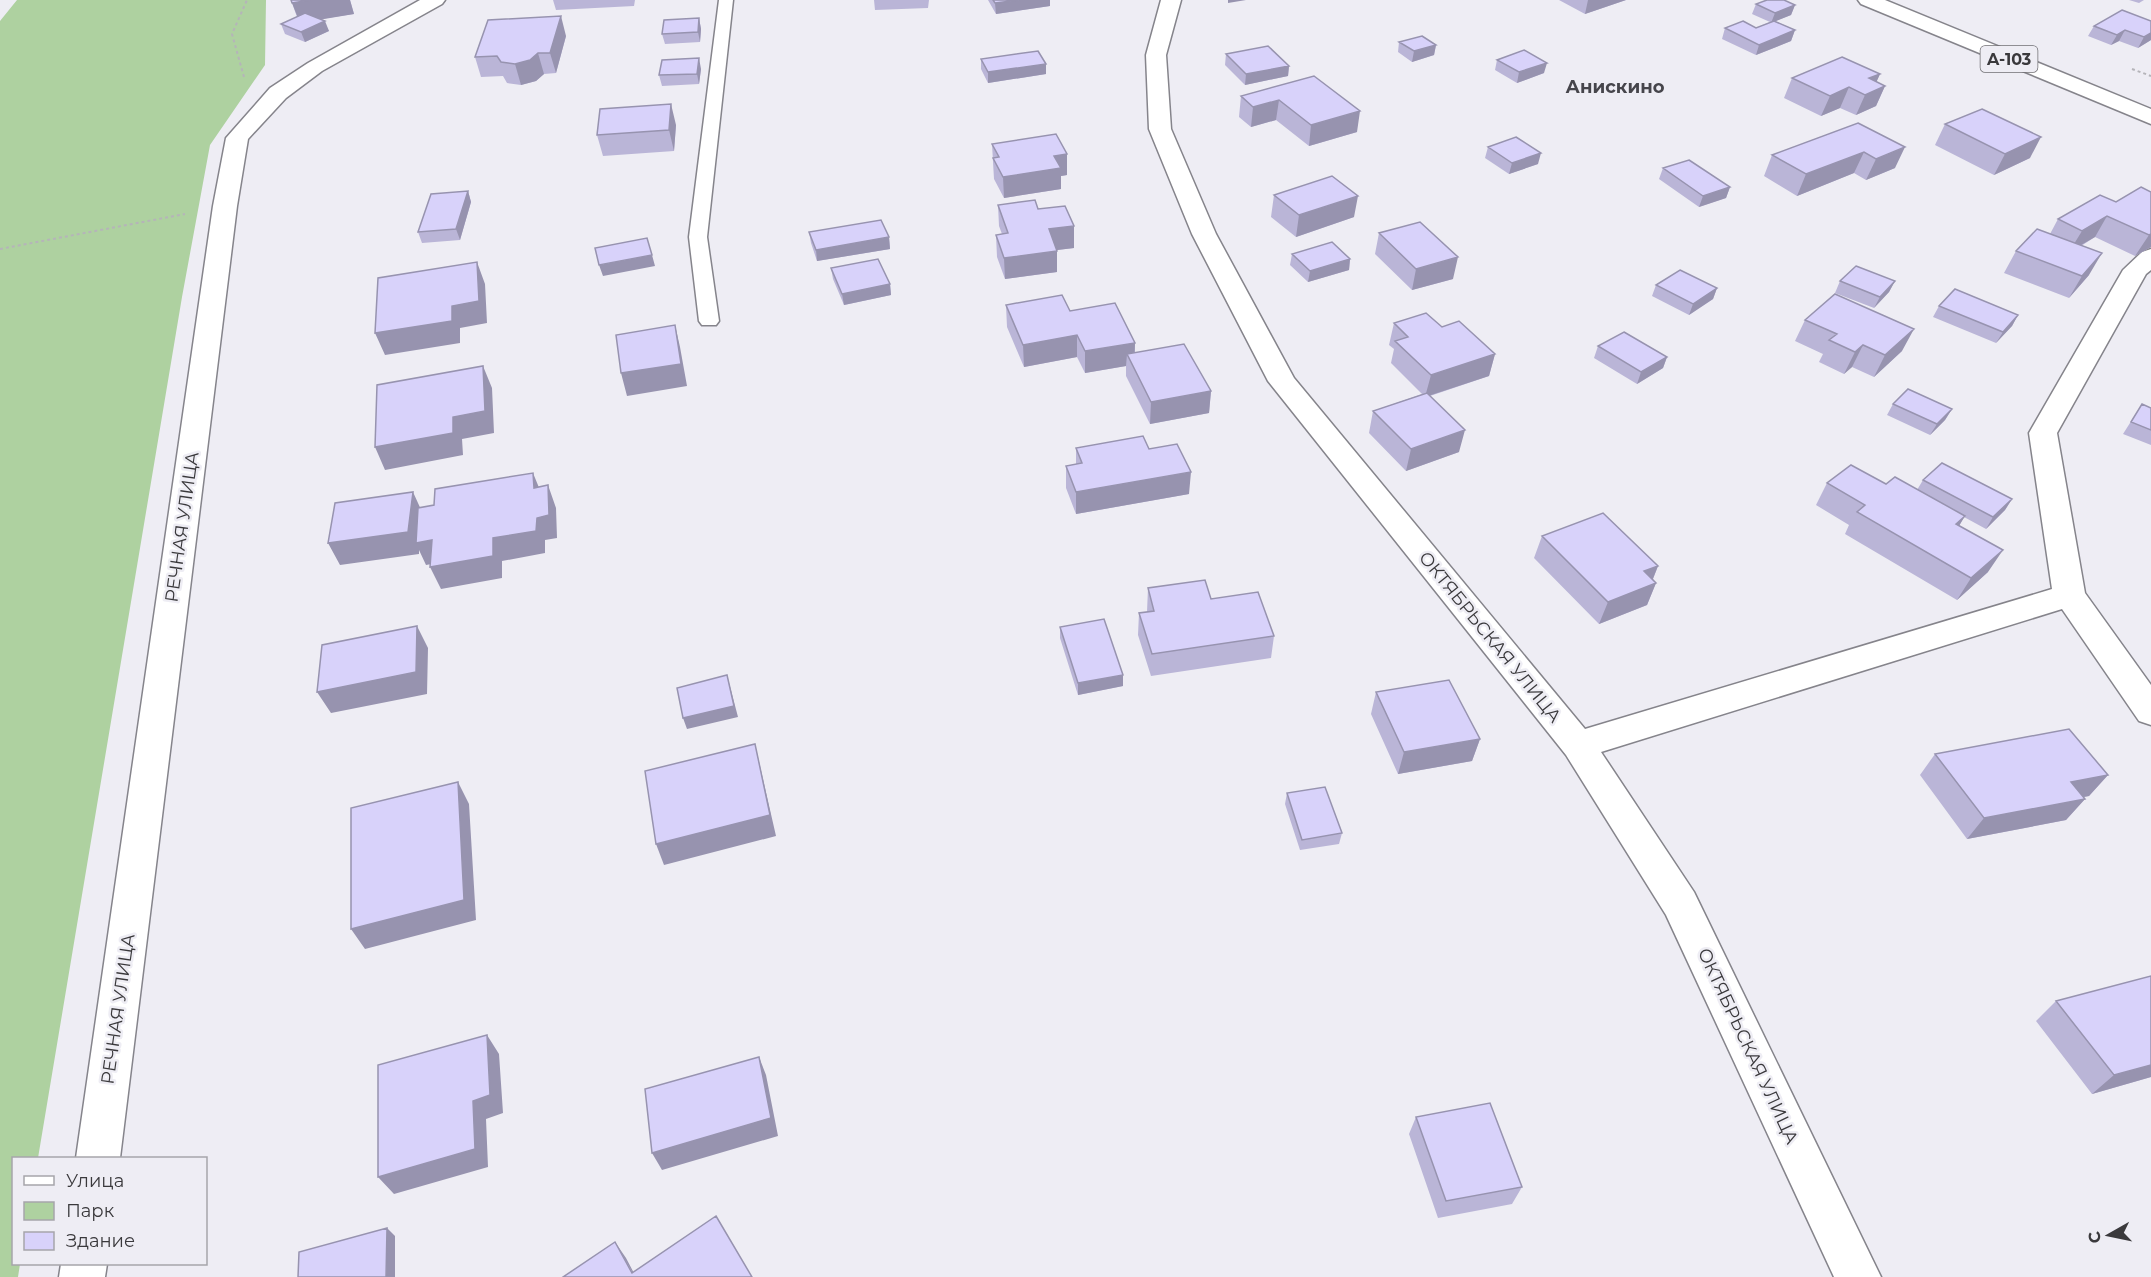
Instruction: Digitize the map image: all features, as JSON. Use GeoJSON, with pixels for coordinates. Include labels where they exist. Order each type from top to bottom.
{"type":"FeatureCollection","features":[{"type":"Feature","properties":{"kind":"street","name":"РЕЧНАЯ УЛИЦА"},"geometry":{"type":"LineString","coordinates":[[98,1157],[225,206],[237,138],[278,93],[315,67],[435,0]]}},
{"type":"Feature","properties":{"kind":"street","name":"ОКТЯБРЬСКАЯ УЛИЦА"},"geometry":{"type":"LineString","coordinates":[[1171,0],[1156,55],[1160,129],[1204,234],[1282,381],[1578,745],[1680,904],[1858,1277]]}},
{"type":"Feature","properties":{"kind":"street","name":"А-103"},"geometry":{"type":"LineString","coordinates":[[1868,0],[2151,117]]}},
{"type":"Feature","properties":{"kind":"street"},"geometry":{"type":"LineString","coordinates":[[2151,257],[2136,270],[2043,433],[2069,595],[2151,712]]}},
{"type":"Feature","properties":{"kind":"street"},"geometry":{"type":"LineString","coordinates":[[1578,745],[2069,595]]}},
{"type":"Feature","properties":{"kind":"lane"},"geometry":{"type":"LineString","coordinates":[[709,321],[698,237],[726,0]]}},
{"type":"Feature","properties":{"kind":"path"},"geometry":{"type":"LineString","coordinates":[[247,0],[232,34],[246,83],[278,93]]}},
{"type":"Feature","properties":{"kind":"path"},"geometry":{"type":"LineString","coordinates":[[0,249],[225,206]]}},
{"type":"Feature","properties":{"kind":"green space"},"geometry":{"type":"Polygon","coordinates":[[[17,0],[266,0],[265,65],[210,145],[182,297],[38,1157],[12,1157],[12,1265],[20,1265],[18,1277],[0,1277],[0,21],[17,0]]]}},
{"type":"Feature","properties":{"kind":"building"},"geometry":{"type":"Polygon","coordinates":[[[291,0],[310,0],[292,3],[291,0]]]}},
{"type":"Feature","properties":{"kind":"building"},"geometry":{"type":"Polygon","coordinates":[[[993,0],[1019,0],[995,3],[993,0]]]}},
{"type":"Feature","properties":{"kind":"building"},"geometry":{"type":"Polygon","coordinates":[[[1767,0],[1784,0],[1795,5],[1775,13],[1756,4],[1767,0]]]}},
{"type":"Feature","properties":{"kind":"building"},"geometry":{"type":"Polygon","coordinates":[[[2122,10],[2151,21],[2151,33],[2144,37],[2125,30],[2117,35],[2094,26],[2122,10]]]}},
{"type":"Feature","properties":{"kind":"building"},"geometry":{"type":"Polygon","coordinates":[[[305,13],[325,21],[301,32],[281,24],[305,13]]]}},
{"type":"Feature","properties":{"kind":"building"},"geometry":{"type":"Polygon","coordinates":[[[561,16],[550,53],[538,53],[530,60],[515,64],[501,62],[497,56],[475,57],[488,20],[561,16]]]}},
{"type":"Feature","properties":{"kind":"building"},"geometry":{"type":"Polygon","coordinates":[[[699,18],[698,32],[662,34],[664,20],[699,18]]]}},
{"type":"Feature","properties":{"kind":"building"},"geometry":{"type":"Polygon","coordinates":[[[1743,21],[1756,28],[1774,21],[1795,30],[1759,45],[1725,28],[1743,21]]]}},
{"type":"Feature","properties":{"kind":"building"},"geometry":{"type":"Polygon","coordinates":[[[1422,36],[1436,45],[1414,51],[1399,42],[1422,36]]]}},
{"type":"Feature","properties":{"kind":"building"},"geometry":{"type":"Polygon","coordinates":[[[1268,46],[1289,66],[1246,74],[1226,54],[1268,46]]]}},
{"type":"Feature","properties":{"kind":"building"},"geometry":{"type":"Polygon","coordinates":[[[1524,50],[1547,63],[1519,72],[1497,60],[1524,50]]]}},
{"type":"Feature","properties":{"kind":"building"},"geometry":{"type":"Polygon","coordinates":[[[1038,51],[1046,64],[988,72],[981,59],[1038,51]]]}},
{"type":"Feature","properties":{"kind":"building"},"geometry":{"type":"Polygon","coordinates":[[[1842,57],[1880,74],[1869,78],[1885,86],[1865,95],[1849,87],[1830,96],[1792,78],[1842,57]]]}},
{"type":"Feature","properties":{"kind":"building"},"geometry":{"type":"Polygon","coordinates":[[[699,58],[697,74],[659,75],[662,60],[699,58]]]}},
{"type":"Feature","properties":{"kind":"building"},"geometry":{"type":"Polygon","coordinates":[[[1314,76],[1360,111],[1311,125],[1279,100],[1253,107],[1241,96],[1314,76]]]}},
{"type":"Feature","properties":{"kind":"building"},"geometry":{"type":"Polygon","coordinates":[[[671,104],[669,130],[597,135],[600,109],[671,104]]]}},
{"type":"Feature","properties":{"kind":"building"},"geometry":{"type":"Polygon","coordinates":[[[1982,109],[2041,137],[2005,154],[1945,124],[1982,109]]]}},
{"type":"Feature","properties":{"kind":"building"},"geometry":{"type":"Polygon","coordinates":[[[1858,123],[1905,147],[1876,159],[1864,152],[1806,174],[1772,155],[1858,123]]]}},
{"type":"Feature","properties":{"kind":"building"},"geometry":{"type":"Polygon","coordinates":[[[1056,134],[1067,154],[1054,156],[1061,168],[1003,177],[993,158],[999,157],[992,144],[1056,134]]]}},
{"type":"Feature","properties":{"kind":"building"},"geometry":{"type":"Polygon","coordinates":[[[1516,137],[1541,153],[1512,163],[1488,147],[1516,137]]]}},
{"type":"Feature","properties":{"kind":"building"},"geometry":{"type":"Polygon","coordinates":[[[1689,160],[1730,187],[1703,196],[1663,168],[1689,160]]]}},
{"type":"Feature","properties":{"kind":"building"},"geometry":{"type":"Polygon","coordinates":[[[1332,176],[1358,196],[1299,215],[1274,195],[1332,176]]]}},
{"type":"Feature","properties":{"kind":"building"},"geometry":{"type":"Polygon","coordinates":[[[2141,187],[2151,192],[2151,234],[2149,235],[2107,216],[2082,231],[2058,219],[2100,195],[2116,202],[2141,187]]]}},
{"type":"Feature","properties":{"kind":"building"},"geometry":{"type":"Polygon","coordinates":[[[468,191],[456,229],[418,232],[431,194],[468,191]]]}},
{"type":"Feature","properties":{"kind":"building"},"geometry":{"type":"Polygon","coordinates":[[[1035,200],[1038,209],[1065,206],[1074,226],[1049,229],[1057,251],[1004,258],[996,235],[1008,233],[998,205],[1035,200]]]}},
{"type":"Feature","properties":{"kind":"building"},"geometry":{"type":"Polygon","coordinates":[[[881,220],[889,237],[816,250],[809,232],[881,220]]]}},
{"type":"Feature","properties":{"kind":"building"},"geometry":{"type":"Polygon","coordinates":[[[1420,222],[1458,257],[1416,269],[1379,233],[1420,222]]]}},
{"type":"Feature","properties":{"kind":"building"},"geometry":{"type":"Polygon","coordinates":[[[2037,229],[2102,253],[2082,276],[2016,251],[2037,229]]]}},
{"type":"Feature","properties":{"kind":"building"},"geometry":{"type":"Polygon","coordinates":[[[647,238],[652,255],[599,265],[595,248],[647,238]]]}},
{"type":"Feature","properties":{"kind":"building"},"geometry":{"type":"Polygon","coordinates":[[[1332,242],[1350,259],[1310,271],[1292,254],[1332,242]]]}},
{"type":"Feature","properties":{"kind":"building"},"geometry":{"type":"Polygon","coordinates":[[[878,259],[890,284],[842,294],[831,268],[878,259]]]}},
{"type":"Feature","properties":{"kind":"building"},"geometry":{"type":"Polygon","coordinates":[[[477,262],[479,301],[452,306],[452,321],[375,333],[378,278],[477,262]]]}},
{"type":"Feature","properties":{"kind":"building"},"geometry":{"type":"Polygon","coordinates":[[[1856,266],[1895,281],[1880,297],[1840,281],[1856,266]]]}},
{"type":"Feature","properties":{"kind":"building"},"geometry":{"type":"Polygon","coordinates":[[[1680,270],[1717,288],[1693,304],[1656,285],[1680,270]]]}},
{"type":"Feature","properties":{"kind":"building"},"geometry":{"type":"Polygon","coordinates":[[[1955,289],[2018,315],[2003,332],[1939,306],[1955,289]]]}},
{"type":"Feature","properties":{"kind":"building"},"geometry":{"type":"Polygon","coordinates":[[[1835,294],[1914,329],[1885,355],[1863,345],[1855,352],[1829,340],[1837,334],[1805,320],[1835,294]]]}},
{"type":"Feature","properties":{"kind":"building"},"geometry":{"type":"Polygon","coordinates":[[[1062,295],[1070,311],[1115,303],[1135,343],[1085,351],[1077,335],[1023,345],[1006,305],[1062,295]]]}},
{"type":"Feature","properties":{"kind":"building"},"geometry":{"type":"Polygon","coordinates":[[[1426,313],[1442,327],[1459,321],[1495,354],[1431,375],[1395,341],[1408,337],[1394,323],[1426,313]]]}},
{"type":"Feature","properties":{"kind":"building"},"geometry":{"type":"Polygon","coordinates":[[[675,325],[681,364],[621,373],[616,335],[675,325]]]}},
{"type":"Feature","properties":{"kind":"building"},"geometry":{"type":"Polygon","coordinates":[[[1624,332],[1667,357],[1641,372],[1598,346],[1624,332]]]}},
{"type":"Feature","properties":{"kind":"building"},"geometry":{"type":"Polygon","coordinates":[[[1184,344],[1211,391],[1151,402],[1127,354],[1184,344]]]}},
{"type":"Feature","properties":{"kind":"building"},"geometry":{"type":"Polygon","coordinates":[[[483,366],[485,411],[453,417],[453,433],[375,447],[377,385],[483,366]]]}},
{"type":"Feature","properties":{"kind":"building"},"geometry":{"type":"Polygon","coordinates":[[[1908,389],[1952,409],[1937,424],[1893,404],[1908,389]]]}},
{"type":"Feature","properties":{"kind":"building"},"geometry":{"type":"Polygon","coordinates":[[[1427,393],[1465,430],[1411,449],[1373,411],[1427,393]]]}},
{"type":"Feature","properties":{"kind":"building"},"geometry":{"type":"Polygon","coordinates":[[[2142,404],[2151,408],[2151,430],[2131,422],[2142,404]]]}},
{"type":"Feature","properties":{"kind":"building"},"geometry":{"type":"Polygon","coordinates":[[[1143,436],[1149,449],[1177,444],[1191,472],[1076,492],[1066,466],[1082,463],[1076,448],[1143,436]]]}},
{"type":"Feature","properties":{"kind":"building"},"geometry":{"type":"Polygon","coordinates":[[[1942,463],[2012,499],[1993,517],[1923,480],[1942,463]]]}},
{"type":"Feature","properties":{"kind":"building"},"geometry":{"type":"Polygon","coordinates":[[[1851,465],[1886,484],[1895,477],[1965,516],[1956,524],[2003,550],[1971,578],[1857,512],[1865,505],[1827,483],[1851,465]]]}},
{"type":"Feature","properties":{"kind":"building"},"geometry":{"type":"Polygon","coordinates":[[[533,473],[534,488],[548,485],[549,515],[537,518],[536,531],[493,538],[493,556],[430,567],[432,540],[416,543],[418,508],[434,505],[435,489],[533,473]]]}},
{"type":"Feature","properties":{"kind":"building"},"geometry":{"type":"Polygon","coordinates":[[[413,492],[408,532],[328,543],[335,503],[413,492]]]}},
{"type":"Feature","properties":{"kind":"building"},"geometry":{"type":"Polygon","coordinates":[[[1603,513],[1658,566],[1644,571],[1656,583],[1608,602],[1542,536],[1603,513]]]}},
{"type":"Feature","properties":{"kind":"building"},"geometry":{"type":"Polygon","coordinates":[[[1205,580],[1211,599],[1258,592],[1274,636],[1152,654],[1139,613],[1154,611],[1148,588],[1205,580]]]}},
{"type":"Feature","properties":{"kind":"building"},"geometry":{"type":"Polygon","coordinates":[[[1104,619],[1123,675],[1078,683],[1060,627],[1104,619]]]}},
{"type":"Feature","properties":{"kind":"building"},"geometry":{"type":"Polygon","coordinates":[[[417,626],[416,672],[317,692],[322,645],[417,626]]]}},
{"type":"Feature","properties":{"kind":"building"},"geometry":{"type":"Polygon","coordinates":[[[727,675],[734,706],[683,718],[677,688],[727,675]]]}},
{"type":"Feature","properties":{"kind":"building"},"geometry":{"type":"Polygon","coordinates":[[[1449,680],[1480,739],[1404,752],[1376,692],[1449,680]]]}},
{"type":"Feature","properties":{"kind":"building"},"geometry":{"type":"Polygon","coordinates":[[[2069,729],[2108,775],[2071,782],[2085,799],[1984,818],[1935,754],[2069,729]]]}},
{"type":"Feature","properties":{"kind":"building"},"geometry":{"type":"Polygon","coordinates":[[[755,744],[770,815],[656,844],[645,771],[755,744]]]}},
{"type":"Feature","properties":{"kind":"building"},"geometry":{"type":"Polygon","coordinates":[[[458,782],[464,900],[351,929],[351,808],[458,782]]]}},
{"type":"Feature","properties":{"kind":"building"},"geometry":{"type":"Polygon","coordinates":[[[1325,787],[1342,833],[1302,840],[1287,793],[1325,787]]]}},
{"type":"Feature","properties":{"kind":"building"},"geometry":{"type":"Polygon","coordinates":[[[2151,976],[2151,1065],[2114,1075],[2056,1001],[2151,976]]]}},
{"type":"Feature","properties":{"kind":"building"},"geometry":{"type":"Polygon","coordinates":[[[487,1035],[490,1095],[473,1101],[475,1149],[378,1177],[378,1065],[487,1035]]]}},
{"type":"Feature","properties":{"kind":"building"},"geometry":{"type":"Polygon","coordinates":[[[759,1057],[771,1118],[652,1153],[645,1089],[759,1057]]]}},
{"type":"Feature","properties":{"kind":"building"},"geometry":{"type":"Polygon","coordinates":[[[1490,1103],[1522,1187],[1446,1201],[1416,1117],[1490,1103]]]}},
{"type":"Feature","properties":{"kind":"building"},"geometry":{"type":"Polygon","coordinates":[[[716,1216],[752,1277],[563,1277],[615,1242],[632,1273],[716,1216]]]}},
{"type":"Feature","properties":{"kind":"building"},"geometry":{"type":"Polygon","coordinates":[[[387,1228],[386,1277],[298,1277],[299,1252],[387,1228]]]}},
{"type":"Feature","properties":{"kind":"district","name":"Анискино"},"geometry":{"type":"Point","coordinates":[1615,87]}}]}
